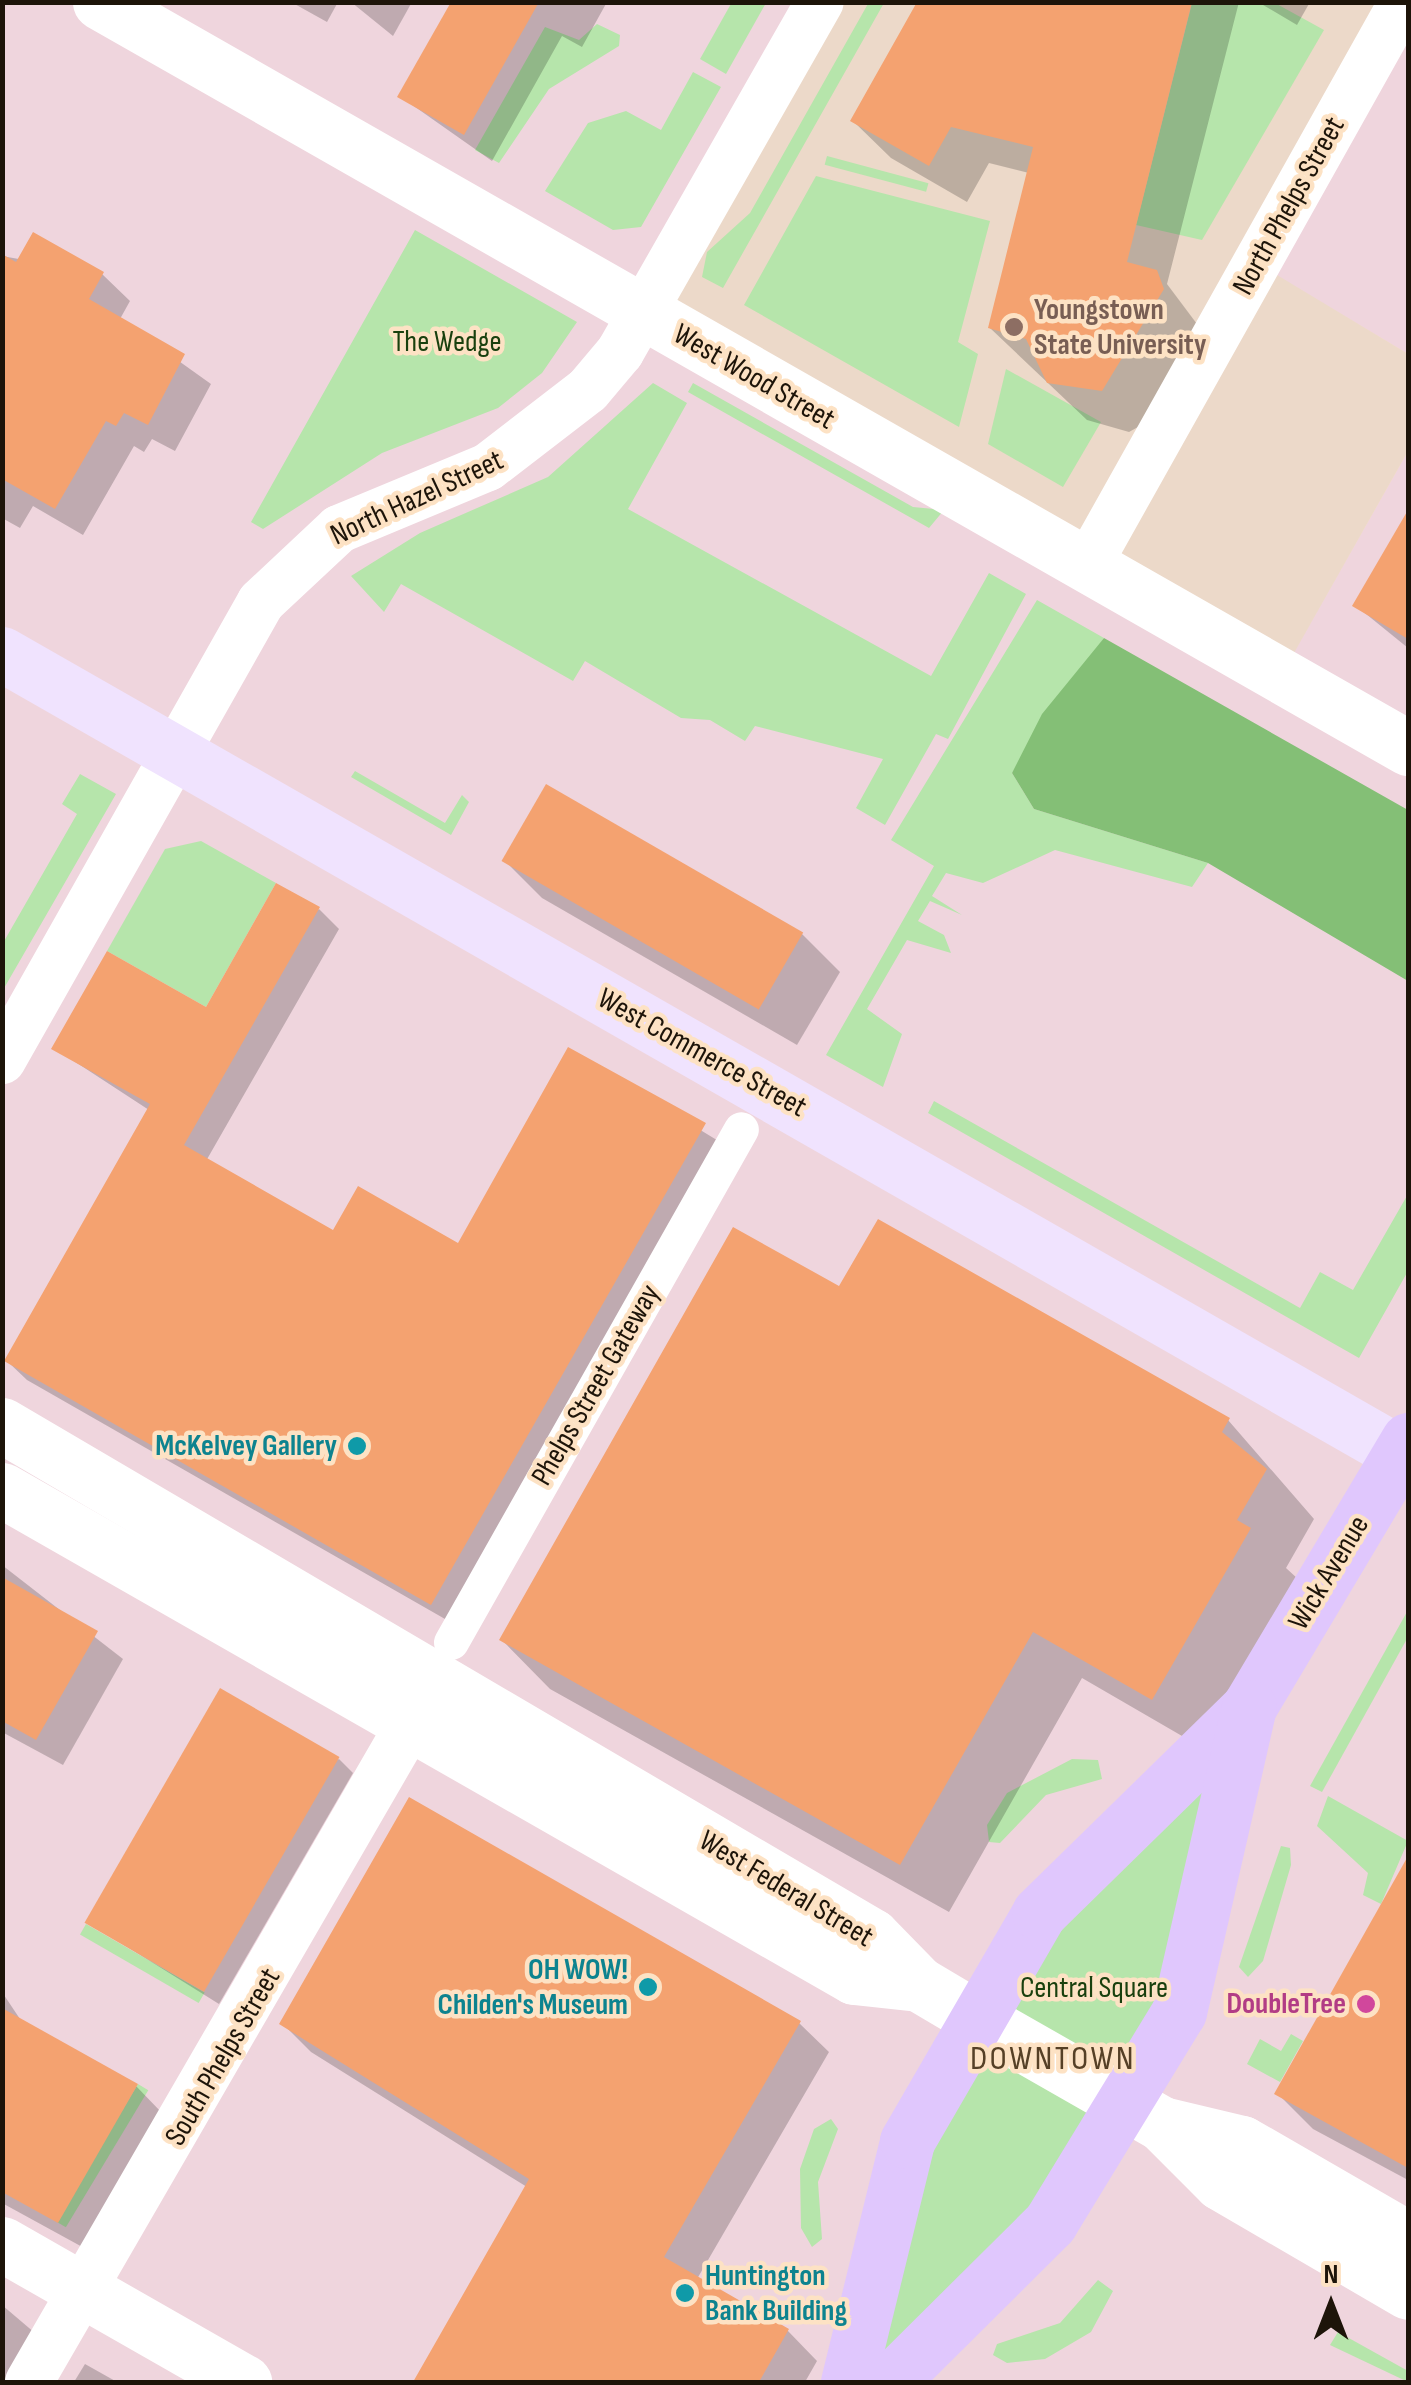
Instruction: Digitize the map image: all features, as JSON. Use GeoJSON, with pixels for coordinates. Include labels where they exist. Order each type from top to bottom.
{"type":"FeatureCollection","features":[{"type":"Feature","properties":{"kind":"main road","name":"West Commerce Street"},"geometry":{"type":"LineString","coordinates":[[2,654],[1406,1450]]}},
{"type":"Feature","properties":{"kind":"main road","name":"Wick Avenue"},"geometry":{"type":"LineString","coordinates":[[1248,1707],[1406,1450]]}},
{"type":"Feature","properties":{"kind":"main road"},"geometry":{"type":"LineString","coordinates":[[848,2382],[907,2141],[1039,1913],[1248,1707]]}},
{"type":"Feature","properties":{"kind":"main road"},"geometry":{"type":"LineString","coordinates":[[890,2382],[1050,2223],[1143,2113],[1180,2012],[1248,1707]]}},
{"type":"Feature","properties":{"kind":"street","name":"West Wood Street"},"geometry":{"type":"LineString","coordinates":[[100,2],[1408,748]]}},
{"type":"Feature","properties":{"kind":"street","name":"North Hazel Street"},"geometry":{"type":"LineString","coordinates":[[2,1060],[248,621],[303,556],[353,522],[530,444],[588,390],[642,314],[820,2]]}},
{"type":"Feature","properties":{"kind":"street","name":"North Phelps Street"},"geometry":{"type":"LineString","coordinates":[[1087,566],[1403,2]]}},
{"type":"Feature","properties":{"kind":"street","name":"Phelps Street Gateway"},"geometry":{"type":"LineString","coordinates":[[431,1684],[741,1129]]}},
{"type":"Feature","properties":{"kind":"street","name":"West Federal Street"},"geometry":{"type":"LineString","coordinates":[[2,1425],[431,1684],[872,1936],[919,1984],[1143,2113]]}},
{"type":"Feature","properties":{"kind":"street","name":"West Federal Street"},"geometry":{"type":"LineString","coordinates":[[2,1490],[431,1684]]}},
{"type":"Feature","properties":{"kind":"street","name":"South Phelps Street"},"geometry":{"type":"LineString","coordinates":[[29,2382],[431,1684]]}},
{"type":"Feature","properties":{"kind":"street"},"geometry":{"type":"LineString","coordinates":[[1143,2113],[1242,2143],[1408,2238]]}},
{"type":"Feature","properties":{"kind":"street"},"geometry":{"type":"LineString","coordinates":[[1143,2113],[1221,2183],[1408,2292]]}},
{"type":"Feature","properties":{"kind":"street"},"geometry":{"type":"LineString","coordinates":[[2,2244],[244,2382]]}},
{"type":"Feature","properties":{"kind":"shaded area"},"geometry":{"type":"Polygon","coordinates":[[[3,3],[817,3],[1281,675],[1408,451],[1408,2382],[3,2382],[3,3]]]}},
{"type":"Feature","properties":{"kind":"shaded area","name":"Youngstown State University"},"geometry":{"type":"Polygon","coordinates":[[[816,3],[1403,3],[1257,263],[1408,354],[1408,451],[1281,676],[642,314],[816,3]]]}},
{"type":"Feature","properties":{"kind":"shaded area"},"geometry":{"type":"Polygon","coordinates":[[[1408,3],[1408,354],[1257,264],[1408,3]]]}},
{"type":"Feature","properties":{"kind":"green space"},"geometry":{"type":"Polygon","coordinates":[[[732,2],[766,3],[726,74],[700,59],[732,2]]]}},
{"type":"Feature","properties":{"kind":"green space"},"geometry":{"type":"Polygon","coordinates":[[[869,2],[884,3],[723,288],[702,277],[707,252],[750,213],[869,2]]]}},
{"type":"Feature","properties":{"kind":"green space"},"geometry":{"type":"Polygon","coordinates":[[[1192,3],[1275,3],[1324,30],[1202,240],[1136,225],[1192,3]]]}},
{"type":"Feature","properties":{"kind":"green space"},"geometry":{"type":"Polygon","coordinates":[[[597,24],[620,35],[619,46],[549,89],[499,163],[475,150],[545,27],[579,40],[597,24]]]}},
{"type":"Feature","properties":{"kind":"green space"},"geometry":{"type":"Polygon","coordinates":[[[693,72],[721,87],[641,227],[613,230],[545,191],[588,123],[626,111],[661,130],[693,72]]]}},
{"type":"Feature","properties":{"kind":"green space"},"geometry":{"type":"Polygon","coordinates":[[[827,156],[928,183],[926,192],[825,165],[827,156]]]}},
{"type":"Feature","properties":{"kind":"green space"},"geometry":{"type":"Polygon","coordinates":[[[816,176],[990,221],[958,342],[978,354],[959,427],[744,305],[816,176]]]}},
{"type":"Feature","properties":{"kind":"green space","name":"The Wedge"},"geometry":{"type":"Polygon","coordinates":[[[415,230],[577,322],[542,373],[498,408],[382,453],[263,529],[251,522],[415,230]]]}},
{"type":"Feature","properties":{"kind":"green space"},"geometry":{"type":"Polygon","coordinates":[[[1006,369],[1101,422],[1063,487],[988,444],[1006,369]]]}},
{"type":"Feature","properties":{"kind":"green space"},"geometry":{"type":"Polygon","coordinates":[[[653,383],[687,403],[628,509],[931,676],[989,573],[1026,594],[948,739],[936,734],[885,825],[856,808],[883,759],[755,726],[745,741],[710,720],[681,718],[585,661],[573,681],[401,584],[384,612],[351,576],[420,533],[548,477],[653,383]]]}},
{"type":"Feature","properties":{"kind":"green space"},"geometry":{"type":"Polygon","coordinates":[[[693,383],[913,507],[944,510],[929,528],[688,392],[693,383]]]}},
{"type":"Feature","properties":{"kind":"green space"},"geometry":{"type":"Polygon","coordinates":[[[1037,600],[1104,638],[1012,773],[1034,809],[1208,863],[1192,887],[1055,850],[983,883],[946,873],[932,896],[962,915],[930,901],[918,921],[944,935],[951,953],[907,940],[867,1009],[902,1034],[883,1087],[826,1055],[934,866],[891,840],[1037,600]]]}},
{"type":"Feature","properties":{"kind":"green space"},"geometry":{"type":"Polygon","coordinates":[[[1104,638],[1408,810],[1408,981],[1208,863],[1034,809],[1012,773],[1042,714],[1104,638]]]}},
{"type":"Feature","properties":{"kind":"green space"},"geometry":{"type":"Polygon","coordinates":[[[355,771],[445,823],[462,795],[469,802],[451,835],[351,777],[355,771]]]}},
{"type":"Feature","properties":{"kind":"green space"},"geometry":{"type":"Polygon","coordinates":[[[80,774],[116,794],[3,990],[3,943],[77,814],[62,804],[80,774]]]}},
{"type":"Feature","properties":{"kind":"green space"},"geometry":{"type":"Polygon","coordinates":[[[201,841],[276,883],[206,1007],[107,951],[165,849],[201,841]]]}},
{"type":"Feature","properties":{"kind":"green space"},"geometry":{"type":"Polygon","coordinates":[[[934,1101],[1300,1308],[1320,1272],[1353,1290],[1408,1194],[1408,1271],[1359,1358],[928,1113],[934,1101]]]}},
{"type":"Feature","properties":{"kind":"green space"},"geometry":{"type":"Polygon","coordinates":[[[1408,1610],[1408,1637],[1322,1792],[1310,1786],[1408,1610]]]}},
{"type":"Feature","properties":{"kind":"green space","name":"Central Square"},"geometry":{"type":"Polygon","coordinates":[[[1249,1707],[1179,2012],[1050,2223],[848,2382],[907,2141],[1039,1913],[1249,1707]]]}},
{"type":"Feature","properties":{"kind":"green space"},"geometry":{"type":"Polygon","coordinates":[[[1072,1759],[1098,1760],[1102,1779],[1046,1795],[1000,1843],[989,1842],[987,1825],[1007,1793],[1072,1759]]]}},
{"type":"Feature","properties":{"kind":"green space"},"geometry":{"type":"Polygon","coordinates":[[[1328,1796],[1408,1841],[1381,1904],[1363,1895],[1368,1873],[1317,1826],[1328,1796]]]}},
{"type":"Feature","properties":{"kind":"green space"},"geometry":{"type":"Polygon","coordinates":[[[1281,1846],[1290,1848],[1291,1865],[1263,1961],[1248,1977],[1239,1967],[1281,1846]]]}},
{"type":"Feature","properties":{"kind":"green space"},"geometry":{"type":"Polygon","coordinates":[[[86,1924],[205,1992],[199,2003],[80,1934],[86,1924]]]}},
{"type":"Feature","properties":{"kind":"green space"},"geometry":{"type":"Polygon","coordinates":[[[1291,2034],[1303,2041],[1280,2082],[1247,2064],[1260,2039],[1281,2051],[1291,2034]]]}},
{"type":"Feature","properties":{"kind":"green space"},"geometry":{"type":"Polygon","coordinates":[[[138,2084],[148,2090],[66,2227],[56,2221],[138,2084]]]}},
{"type":"Feature","properties":{"kind":"green space"},"geometry":{"type":"Polygon","coordinates":[[[831,2119],[838,2129],[818,2182],[822,2239],[812,2247],[801,2228],[800,2169],[814,2129],[831,2119]]]}},
{"type":"Feature","properties":{"kind":"green space"},"geometry":{"type":"Polygon","coordinates":[[[1098,2280],[1113,2291],[1091,2332],[1045,2359],[1007,2363],[993,2355],[997,2344],[1060,2323],[1098,2280]]]}},
{"type":"Feature","properties":{"kind":"green space"},"geometry":{"type":"Polygon","coordinates":[[[1338,2332],[1408,2371],[1408,2382],[1330,2345],[1338,2332]]]}},
{"type":"Feature","properties":{"kind":"building"},"geometry":{"type":"Polygon","coordinates":[[[451,2],[539,2],[464,135],[397,97],[451,2]]]}},
{"type":"Feature","properties":{"kind":"building"},"geometry":{"type":"Polygon","coordinates":[[[917,2],[1192,2],[1127,262],[1157,270],[1164,289],[1102,391],[1047,383],[1026,339],[988,328],[1033,147],[951,127],[929,166],[850,121],[917,2]]]}},
{"type":"Feature","properties":{"kind":"building"},"geometry":{"type":"Polygon","coordinates":[[[33,232],[104,272],[89,299],[185,354],[148,425],[124,413],[116,426],[106,421],[55,509],[2,479],[2,254],[16,262],[33,232]]]}},
{"type":"Feature","properties":{"kind":"building"},"geometry":{"type":"Polygon","coordinates":[[[1408,510],[1408,639],[1352,606],[1408,510]]]}},
{"type":"Feature","properties":{"kind":"building"},"geometry":{"type":"Polygon","coordinates":[[[546,784],[803,932],[759,1010],[502,861],[546,784]]]}},
{"type":"Feature","properties":{"kind":"building"},"geometry":{"type":"Polygon","coordinates":[[[276,883],[320,907],[184,1145],[333,1230],[358,1186],[458,1243],[568,1047],[706,1123],[431,1605],[4,1361],[150,1104],[51,1049],[107,951],[206,1007],[276,883]]]}},
{"type":"Feature","properties":{"kind":"building"},"geometry":{"type":"Polygon","coordinates":[[[878,1219],[1230,1418],[1222,1432],[1267,1469],[1237,1520],[1251,1528],[1152,1700],[1033,1632],[900,1865],[499,1640],[733,1227],[839,1286],[878,1219]]]}},
{"type":"Feature","properties":{"kind":"building"},"geometry":{"type":"Polygon","coordinates":[[[2,1577],[98,1631],[36,1740],[2,1721],[2,1577]]]}},
{"type":"Feature","properties":{"kind":"building"},"geometry":{"type":"Polygon","coordinates":[[[220,1688],[340,1757],[204,1992],[84,1923],[220,1688]]]}},
{"type":"Feature","properties":{"kind":"building"},"geometry":{"type":"Polygon","coordinates":[[[409,1797],[801,2021],[664,2257],[789,2329],[759,2382],[413,2382],[529,2179],[279,2024],[409,1797]]]}},
{"type":"Feature","properties":{"kind":"building","name":"DoubleTree"},"geometry":{"type":"Polygon","coordinates":[[[1408,1856],[1408,2168],[1274,2094],[1408,1856]]]}},
{"type":"Feature","properties":{"kind":"building"},"geometry":{"type":"Polygon","coordinates":[[[2,2008],[138,2084],[58,2223],[2,2192],[2,2008]]]}},
{"type":"Feature","properties":{"kind":"place","name":"Youngstown State University"},"geometry":{"type":"Point","coordinates":[1014,327]}},
{"type":"Feature","properties":{"kind":"place","name":"McKelvey Gallery"},"geometry":{"type":"Point","coordinates":[357,1446]}},
{"type":"Feature","properties":{"kind":"place","name":"OH WOW! Childen's Museum"},"geometry":{"type":"Point","coordinates":[648,1987]}},
{"type":"Feature","properties":{"kind":"place","name":"DoubleTree"},"geometry":{"type":"Point","coordinates":[1366,2004]}},
{"type":"Feature","properties":{"kind":"place","name":"Huntington Bank Building"},"geometry":{"type":"Point","coordinates":[685,2293]}},
{"type":"Feature","properties":{"kind":"district","name":"DOWNTOWN"},"geometry":{"type":"Point","coordinates":[1053,2059]}}]}
